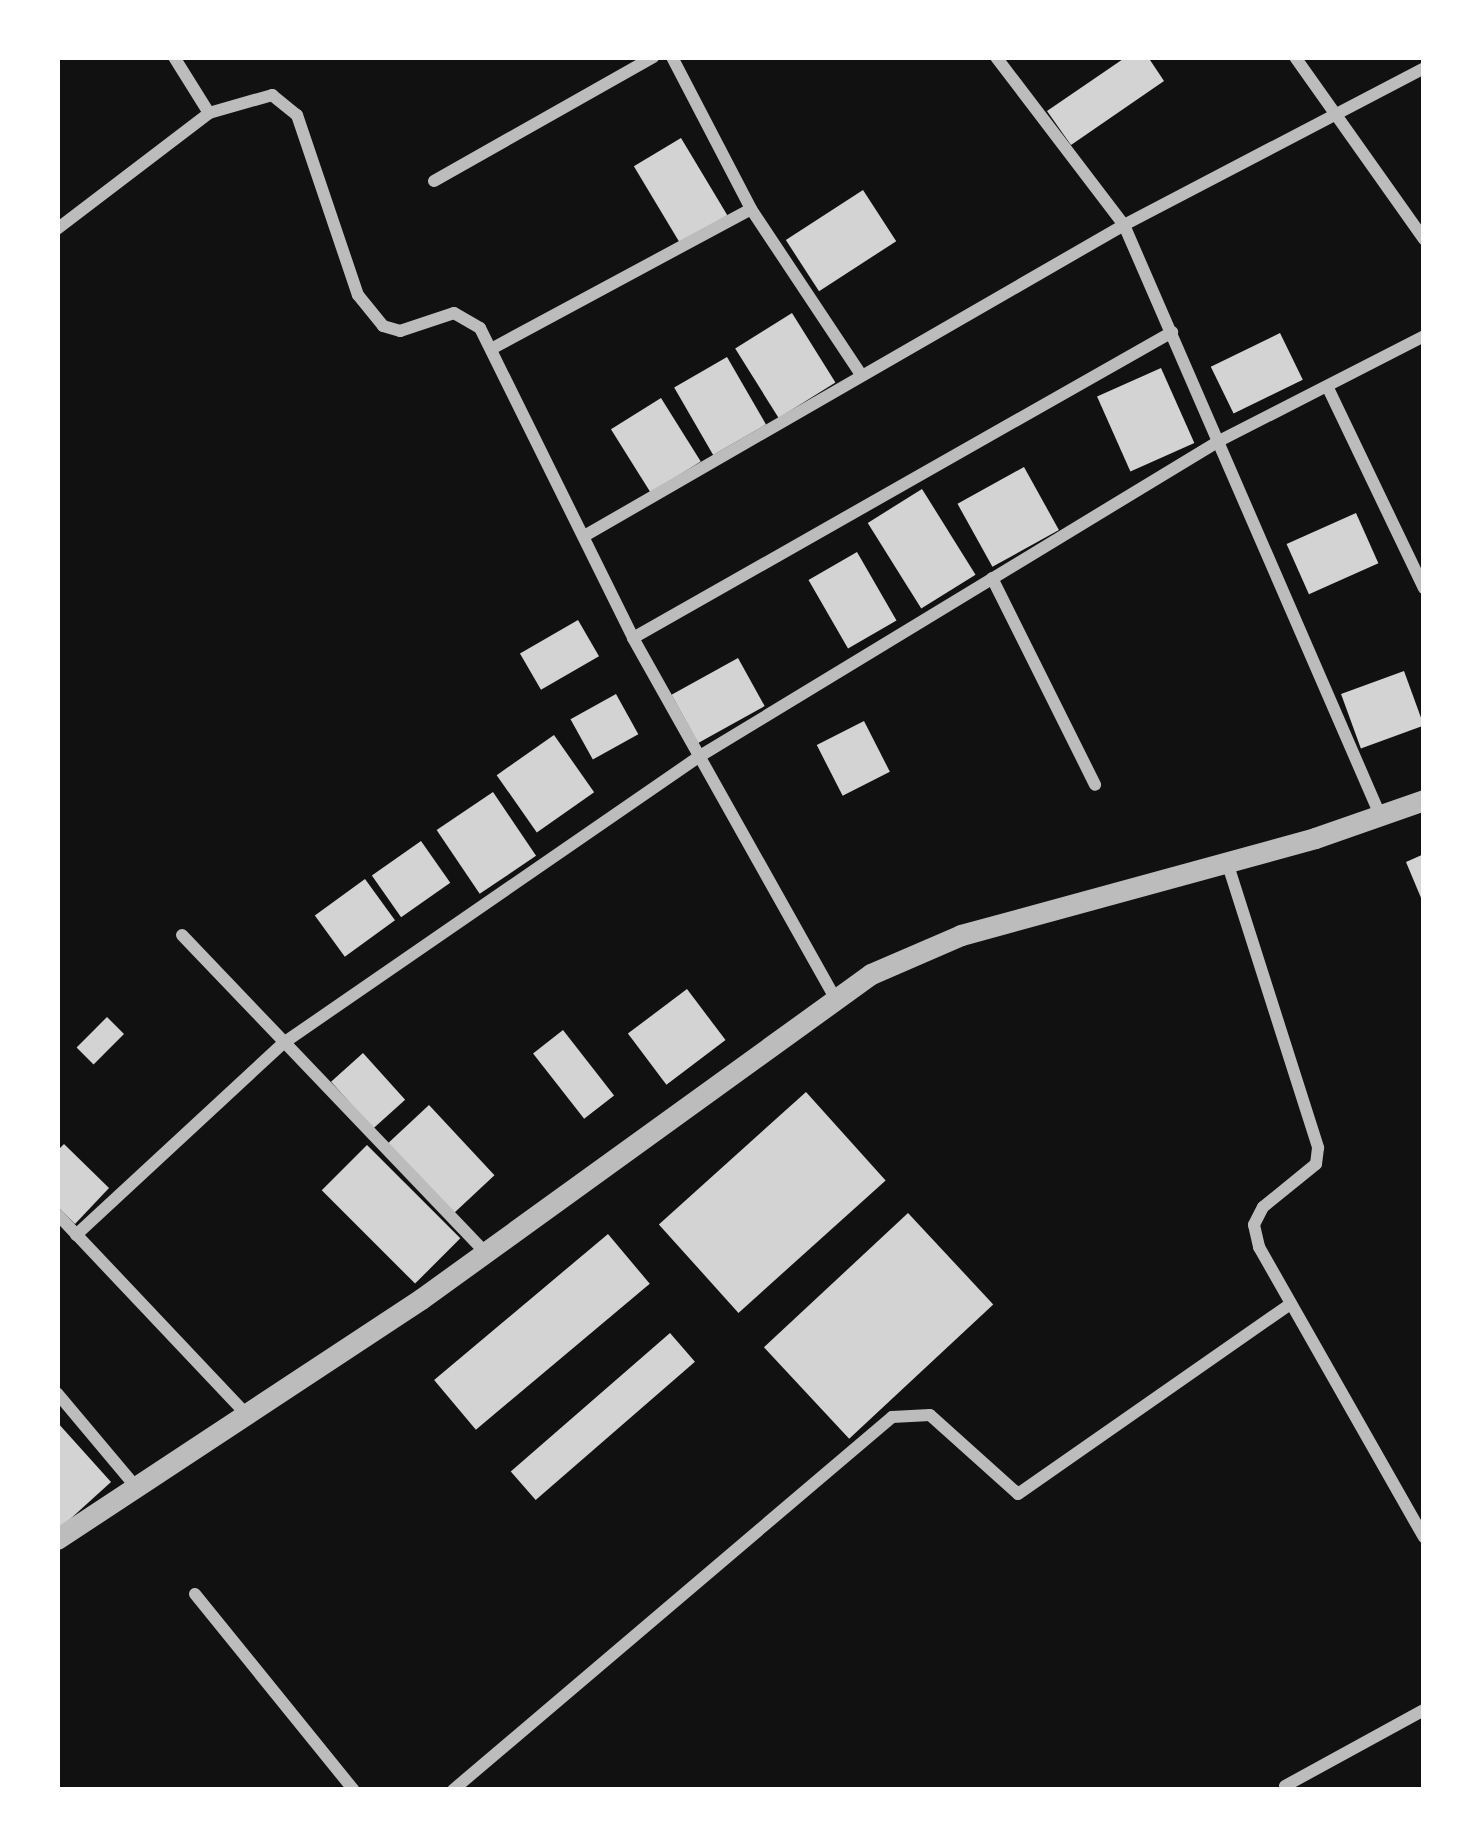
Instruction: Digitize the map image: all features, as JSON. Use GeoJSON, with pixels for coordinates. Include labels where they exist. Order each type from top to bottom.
{"type":"FeatureCollection","features":[{"type":"Feature","properties":{"kind":"street"},"geometry":{"type":"LineString","coordinates":[[174,57],[209,113]]}},
{"type":"Feature","properties":{"kind":"street"},"geometry":{"type":"LineString","coordinates":[[434,181],[652,57]]}},
{"type":"Feature","properties":{"kind":"street"},"geometry":{"type":"LineString","coordinates":[[672,57],[752,208],[860,373]]}},
{"type":"Feature","properties":{"kind":"street"},"geometry":{"type":"LineString","coordinates":[[996,57],[1124,225],[1380,815]]}},
{"type":"Feature","properties":{"kind":"street"},"geometry":{"type":"LineString","coordinates":[[1295,57],[1424,239]]}},
{"type":"Feature","properties":{"kind":"street"},"geometry":{"type":"LineString","coordinates":[[586,535],[1124,225],[1424,68]]}},
{"type":"Feature","properties":{"kind":"street"},"geometry":{"type":"LineString","coordinates":[[57,229],[209,113],[258,97],[285,100],[369,311],[400,331],[454,313],[468,316],[493,348],[633,638],[836,1000]]}},
{"type":"Feature","properties":{"kind":"street"},"geometry":{"type":"LineString","coordinates":[[493,348],[752,208]]}},
{"type":"Feature","properties":{"kind":"street"},"geometry":{"type":"LineString","coordinates":[[633,638],[1172,332]]}},
{"type":"Feature","properties":{"kind":"street"},"geometry":{"type":"LineString","coordinates":[[76,1235],[282,1044],[700,756],[1219,441],[1424,336]]}},
{"type":"Feature","properties":{"kind":"street"},"geometry":{"type":"LineString","coordinates":[[1328,388],[1424,588]]}},
{"type":"Feature","properties":{"kind":"street"},"geometry":{"type":"LineString","coordinates":[[992,578],[1096,785]]}},
{"type":"Feature","properties":{"kind":"street"},"geometry":{"type":"LineString","coordinates":[[57,1539],[486,1252],[872,974],[961,935],[1227,862],[1424,800]]}},
{"type":"Feature","properties":{"kind":"street"},"geometry":{"type":"LineString","coordinates":[[1227,862],[1316,1126],[1316,1164],[1263,1207],[1254,1225],[1290,1304],[1424,1537]]}},
{"type":"Feature","properties":{"kind":"street"},"geometry":{"type":"LineString","coordinates":[[182,935],[486,1252]]}},
{"type":"Feature","properties":{"kind":"street"},"geometry":{"type":"LineString","coordinates":[[57,1214],[246,1414]]}},
{"type":"Feature","properties":{"kind":"street"},"geometry":{"type":"LineString","coordinates":[[453,1790],[892,1417],[930,1415],[1018,1495],[1290,1304]]}},
{"type":"Feature","properties":{"kind":"street"},"geometry":{"type":"LineString","coordinates":[[57,1393],[136,1487]]}},
{"type":"Feature","properties":{"kind":"street"},"geometry":{"type":"LineString","coordinates":[[195,1594],[354,1790]]}},
{"type":"Feature","properties":{"kind":"street"},"geometry":{"type":"LineString","coordinates":[[1285,1786],[1424,1710]]}},
{"type":"Feature","properties":{"kind":"building"},"geometry":{"type":"Polygon","coordinates":[[[1126,57],[1148,57],[1164,81],[1071,145],[1047,111],[1126,57]]]}},
{"type":"Feature","properties":{"kind":"building"},"geometry":{"type":"Polygon","coordinates":[[[681,138],[727,215],[680,243],[634,166],[681,138]]]}},
{"type":"Feature","properties":{"kind":"building"},"geometry":{"type":"Polygon","coordinates":[[[863,190],[896,241],[819,291],[786,240],[863,190]]]}},
{"type":"Feature","properties":{"kind":"building"},"geometry":{"type":"Polygon","coordinates":[[[792,313],[835,383],[779,418],[735,349],[792,313]]]}},
{"type":"Feature","properties":{"kind":"building"},"geometry":{"type":"Polygon","coordinates":[[[1280,333],[1303,380],[1234,413],[1211,367],[1280,333]]]}},
{"type":"Feature","properties":{"kind":"building"},"geometry":{"type":"Polygon","coordinates":[[[727,357],[766,425],[713,455],[674,388],[727,357]]]}},
{"type":"Feature","properties":{"kind":"building"},"geometry":{"type":"Polygon","coordinates":[[[1161,368],[1194,443],[1130,471],[1097,396],[1161,368]]]}},
{"type":"Feature","properties":{"kind":"building"},"geometry":{"type":"Polygon","coordinates":[[[661,398],[701,462],[651,493],[611,429],[661,398]]]}},
{"type":"Feature","properties":{"kind":"building"},"geometry":{"type":"Polygon","coordinates":[[[1024,467],[1059,530],[992,567],[958,504],[1024,467]]]}},
{"type":"Feature","properties":{"kind":"building"},"geometry":{"type":"Polygon","coordinates":[[[922,489],[976,575],[921,609],[868,523],[922,489]]]}},
{"type":"Feature","properties":{"kind":"building"},"geometry":{"type":"Polygon","coordinates":[[[1356,513],[1378,563],[1309,594],[1287,544],[1356,513]]]}},
{"type":"Feature","properties":{"kind":"building"},"geometry":{"type":"Polygon","coordinates":[[[857,552],[896,620],[848,648],[809,580],[857,552]]]}},
{"type":"Feature","properties":{"kind":"building"},"geometry":{"type":"Polygon","coordinates":[[[578,620],[599,656],[541,690],[520,654],[578,620]]]}},
{"type":"Feature","properties":{"kind":"building"},"geometry":{"type":"Polygon","coordinates":[[[738,658],[765,706],[698,743],[672,695],[738,658]]]}},
{"type":"Feature","properties":{"kind":"building"},"geometry":{"type":"Polygon","coordinates":[[[1404,671],[1424,726],[1361,748],[1341,694],[1404,671]]]}},
{"type":"Feature","properties":{"kind":"building"},"geometry":{"type":"Polygon","coordinates":[[[616,694],[638,734],[593,759],[571,719],[616,694]]]}},
{"type":"Feature","properties":{"kind":"building"},"geometry":{"type":"Polygon","coordinates":[[[864,721],[890,772],[843,796],[817,745],[864,721]]]}},
{"type":"Feature","properties":{"kind":"building"},"geometry":{"type":"Polygon","coordinates":[[[554,735],[594,792],[537,832],[497,775],[554,735]]]}},
{"type":"Feature","properties":{"kind":"building"},"geometry":{"type":"Polygon","coordinates":[[[493,792],[536,856],[480,894],[437,830],[493,792]]]}},
{"type":"Feature","properties":{"kind":"building"},"geometry":{"type":"Polygon","coordinates":[[[421,841],[450,883],[401,917],[372,875],[421,841]]]}},
{"type":"Feature","properties":{"kind":"building"},"geometry":{"type":"Polygon","coordinates":[[[1424,854],[1424,905],[1406,862],[1424,854]]]}},
{"type":"Feature","properties":{"kind":"building"},"geometry":{"type":"Polygon","coordinates":[[[365,879],[395,920],[345,957],[315,915],[365,879]]]}},
{"type":"Feature","properties":{"kind":"building"},"geometry":{"type":"Polygon","coordinates":[[[687,989],[726,1040],[666,1085],[628,1034],[687,989]]]}},
{"type":"Feature","properties":{"kind":"building"},"geometry":{"type":"Polygon","coordinates":[[[107,1017],[124,1034],[94,1064],[77,1047],[107,1017]]]}},
{"type":"Feature","properties":{"kind":"building"},"geometry":{"type":"Polygon","coordinates":[[[563,1030],[614,1095],[584,1119],[533,1053],[563,1030]]]}},
{"type":"Feature","properties":{"kind":"building"},"geometry":{"type":"Polygon","coordinates":[[[363,1053],[405,1100],[373,1129],[331,1082],[363,1053]]]}},
{"type":"Feature","properties":{"kind":"building"},"geometry":{"type":"Polygon","coordinates":[[[806,1092],[886,1180],[738,1313],[659,1224],[806,1092]]]}},
{"type":"Feature","properties":{"kind":"building"},"geometry":{"type":"Polygon","coordinates":[[[429,1105],[494,1175],[454,1213],[388,1143],[429,1105]]]}},
{"type":"Feature","properties":{"kind":"building"},"geometry":{"type":"Polygon","coordinates":[[[64,1144],[109,1188],[75,1224],[57,1206],[57,1151],[64,1144]]]}},
{"type":"Feature","properties":{"kind":"building"},"geometry":{"type":"Polygon","coordinates":[[[367,1145],[460,1238],[415,1284],[322,1190],[367,1145]]]}},
{"type":"Feature","properties":{"kind":"building"},"geometry":{"type":"Polygon","coordinates":[[[908,1213],[993,1304],[849,1439],[764,1347],[908,1213]]]}},
{"type":"Feature","properties":{"kind":"building"},"geometry":{"type":"Polygon","coordinates":[[[608,1234],[650,1284],[476,1430],[434,1380],[608,1234]]]}},
{"type":"Feature","properties":{"kind":"building"},"geometry":{"type":"Polygon","coordinates":[[[670,1333],[695,1362],[536,1500],[511,1471],[670,1333]]]}},
{"type":"Feature","properties":{"kind":"building"},"geometry":{"type":"Polygon","coordinates":[[[57,1422],[111,1482],[57,1531],[57,1422]]]}}]}
